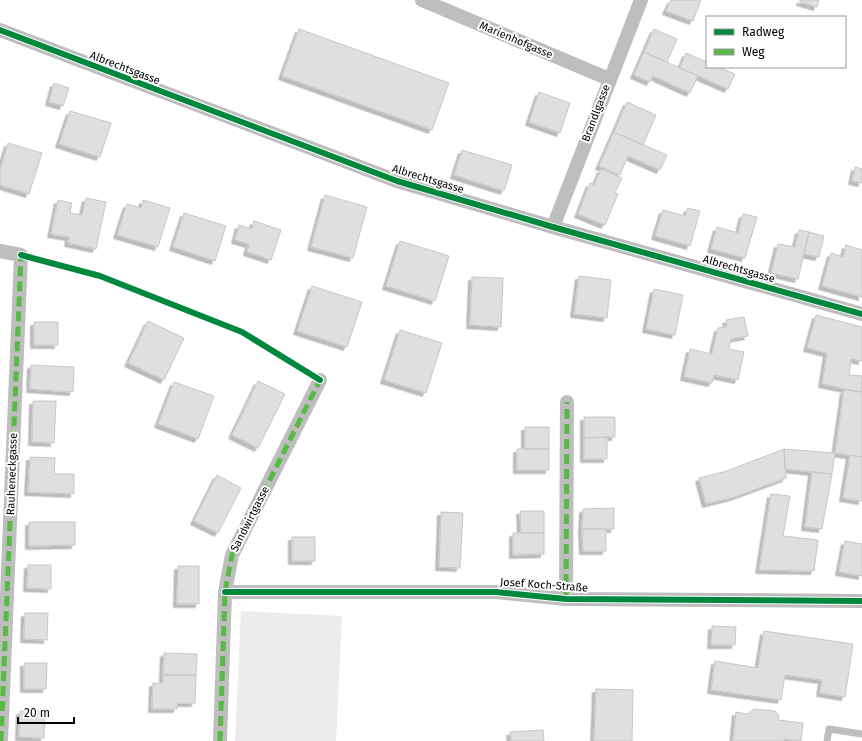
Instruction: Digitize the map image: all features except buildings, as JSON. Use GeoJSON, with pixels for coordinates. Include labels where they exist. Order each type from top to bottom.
{"type":"FeatureCollection","features":[{"type":"Feature","properties":{"kind":"street","name":"Marienhofgasse"},"geometry":{"type":"LineString","coordinates":[[422,0],[610,79]]}},
{"type":"Feature","properties":{"kind":"street","name":"Brandlgasse"},"geometry":{"type":"LineString","coordinates":[[553,228],[641,0]]}},
{"type":"Feature","properties":{"kind":"street","name":"Albrechtsgasse"},"geometry":{"type":"LineString","coordinates":[[0,30],[397,181],[553,228],[862,314]]}},
{"type":"Feature","properties":{"kind":"street","name":"Rauheneckgasse"},"geometry":{"type":"LineString","coordinates":[[0,251],[21,255],[1,741]]}},
{"type":"Feature","properties":{"kind":"street","name":"Sandwirtgasse"},"geometry":{"type":"LineString","coordinates":[[220,741],[225,592],[232,555],[320,380]]}},
{"type":"Feature","properties":{"kind":"street","name":"Josef Koch-Straße"},"geometry":{"type":"LineString","coordinates":[[566,599],[567,402]]}},
{"type":"Feature","properties":{"kind":"street","name":"Josef Koch-Straße"},"geometry":{"type":"LineString","coordinates":[[225,592],[496,592],[566,599],[862,601]]}},
{"type":"Feature","properties":{"kind":"lane"},"geometry":{"type":"LineString","coordinates":[[827,741],[829,729],[862,734]]}},
{"type":"Feature","properties":{"kind":"shaded area"},"geometry":{"type":"Polygon","coordinates":[[[241,611],[342,616],[336,741],[235,741],[241,611]]]}},
{"type":"Feature","properties":{"kind":"marked path"},"geometry":{"type":"LineString","coordinates":[[1,741],[21,255],[25,256]]}},
{"type":"Feature","properties":{"kind":"marked path"},"geometry":{"type":"LineString","coordinates":[[220,741],[225,592],[232,555],[320,380],[318,379]]}},
{"type":"Feature","properties":{"kind":"marked path"},"geometry":{"type":"LineString","coordinates":[[566,599],[567,402]]}},
{"type":"Feature","properties":{"kind":"cycle path"},"geometry":{"type":"LineString","coordinates":[[0,30],[397,181],[553,227],[862,314]]}},
{"type":"Feature","properties":{"kind":"cycle path"},"geometry":{"type":"LineString","coordinates":[[21,255],[100,276],[242,332],[320,380]]}},
{"type":"Feature","properties":{"kind":"cycle path"},"geometry":{"type":"LineString","coordinates":[[225,592],[496,592],[566,599],[862,601]]}}]}
